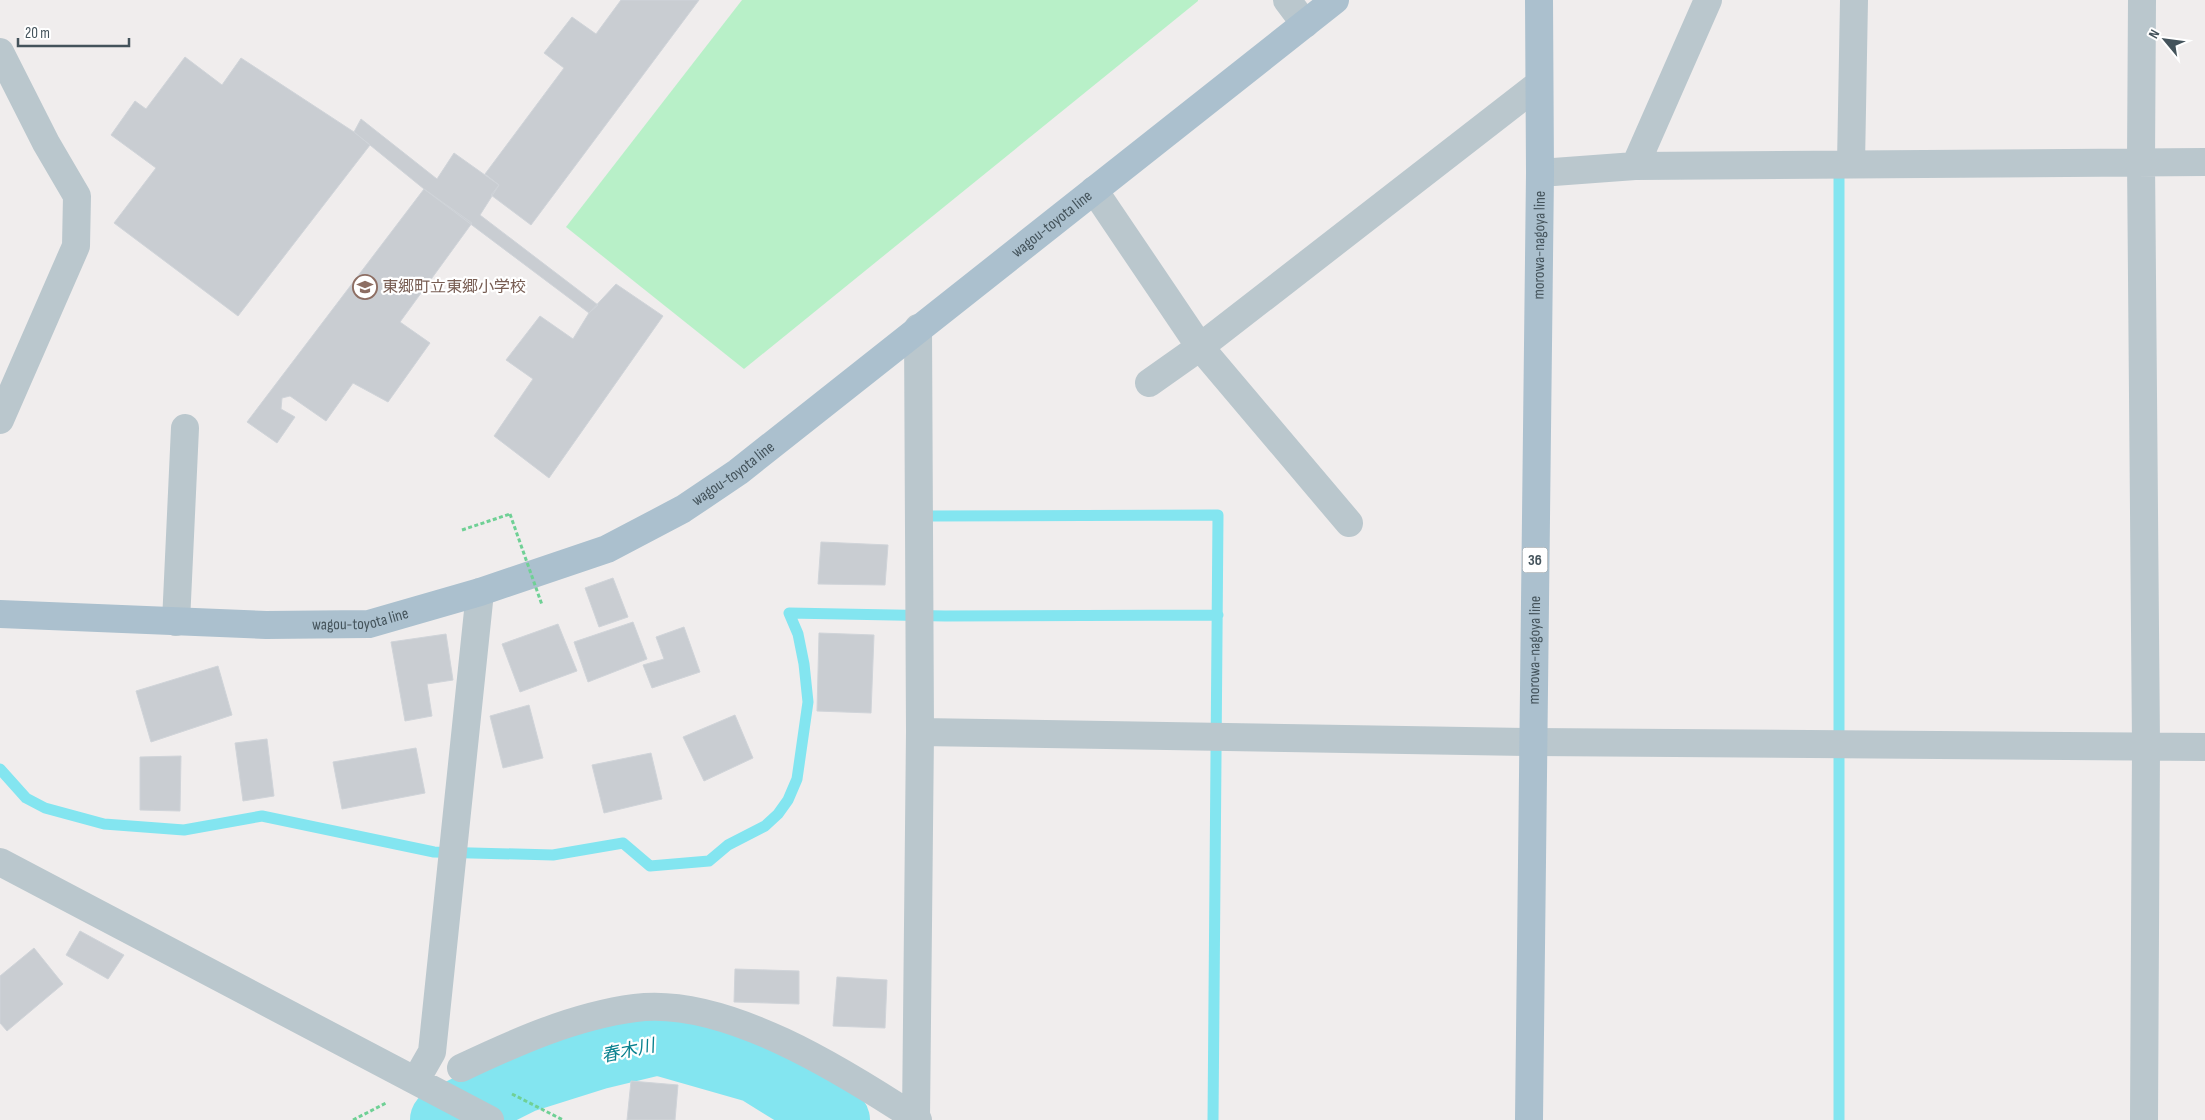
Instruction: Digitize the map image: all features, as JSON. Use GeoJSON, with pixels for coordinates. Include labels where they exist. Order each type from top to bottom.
{"type":"FeatureCollection","features":[{"type":"Feature","properties":{"kind":"main road","name":"wagou-toyota line"},"geometry":{"type":"LineString","coordinates":[[0,614],[266,625],[369,624],[480,592],[608,549],[683,509],[738,472],[1335,0]]}},
{"type":"Feature","properties":{"kind":"main road","name":"morowa-nagoya line"},"geometry":{"type":"LineString","coordinates":[[1530,1120],[1540,173],[1539,0]]}},
{"type":"Feature","properties":{"kind":"street"},"geometry":{"type":"LineString","coordinates":[[1287,0],[1305,24]]}},
{"type":"Feature","properties":{"kind":"street"},"geometry":{"type":"LineString","coordinates":[[1635,166],[1708,0]]}},
{"type":"Feature","properties":{"kind":"street"},"geometry":{"type":"LineString","coordinates":[[1851,164],[1854,0]]}},
{"type":"Feature","properties":{"kind":"street"},"geometry":{"type":"LineString","coordinates":[[2142,0],[2141,162],[2146,746],[2144,1120]]}},
{"type":"Feature","properties":{"kind":"street"},"geometry":{"type":"LineString","coordinates":[[0,52],[46,142],[78,196],[76,246],[0,420]]}},
{"type":"Feature","properties":{"kind":"street"},"geometry":{"type":"LineString","coordinates":[[1149,383],[1200,347],[1539,84]]}},
{"type":"Feature","properties":{"kind":"street"},"geometry":{"type":"LineString","coordinates":[[1540,173],[1635,166],[2205,162]]}},
{"type":"Feature","properties":{"kind":"street"},"geometry":{"type":"LineString","coordinates":[[1094,190],[1200,347],[1350,523]]}},
{"type":"Feature","properties":{"kind":"street"},"geometry":{"type":"LineString","coordinates":[[917,1119],[920,732],[918,328]]}},
{"type":"Feature","properties":{"kind":"street"},"geometry":{"type":"LineString","coordinates":[[176,622],[185,428]]}},
{"type":"Feature","properties":{"kind":"street"},"geometry":{"type":"LineString","coordinates":[[421,1082],[432,1052],[480,592]]}},
{"type":"Feature","properties":{"kind":"street"},"geometry":{"type":"LineString","coordinates":[[920,732],[1533,742],[2205,747]]}},
{"type":"Feature","properties":{"kind":"street"},"geometry":{"type":"LineString","coordinates":[[0,862],[490,1120]]}},
{"type":"Feature","properties":{"kind":"street"},"geometry":{"type":"LineString","coordinates":[[461,1068],[511,1045],[586,1017],[637,1008],[676,1008],[708,1014],[762,1032],[805,1052],[917,1119]]}},
{"type":"Feature","properties":{"kind":"path"},"geometry":{"type":"LineString","coordinates":[[462,530],[510,514],[542,605]]}},
{"type":"Feature","properties":{"kind":"green space"},"geometry":{"type":"Polygon","coordinates":[[[742,0],[1198,1],[744,369],[566,227],[742,0]]]}},
{"type":"Feature","properties":{"kind":"building"},"geometry":{"type":"Polygon","coordinates":[[[621,0],[699,0],[531,225],[491,195],[499,185],[485,174],[564,68],[544,53],[572,17],[596,34],[621,0]]]}},
{"type":"Feature","properties":{"kind":"building"},"geometry":{"type":"Polygon","coordinates":[[[185,57],[222,85],[241,58],[354,132],[370,145],[238,316],[114,223],[156,168],[111,135],[135,101],[146,109],[185,57]]]}},
{"type":"Feature","properties":{"kind":"building"},"geometry":{"type":"Polygon","coordinates":[[[361,119],[437,179],[454,153],[499,185],[480,215],[598,305],[589,313],[424,189],[354,132],[361,119]]]}},
{"type":"Feature","properties":{"kind":"building"},"geometry":{"type":"Polygon","coordinates":[[[424,189],[472,223],[400,322],[430,343],[388,402],[353,383],[326,421],[290,396],[282,398],[281,409],[295,417],[277,443],[247,422],[424,189]]]}},
{"type":"Feature","properties":{"kind":"building"},"geometry":{"type":"Polygon","coordinates":[[[616,284],[663,316],[549,478],[494,436],[533,379],[506,360],[540,316],[573,339],[589,313],[616,284]]]}},
{"type":"Feature","properties":{"kind":"building"},"geometry":{"type":"Polygon","coordinates":[[[821,542],[888,545],[885,585],[818,584],[821,542]]]}},
{"type":"Feature","properties":{"kind":"building"},"geometry":{"type":"Polygon","coordinates":[[[613,578],[628,617],[599,627],[585,588],[613,578]]]}},
{"type":"Feature","properties":{"kind":"building"},"geometry":{"type":"Polygon","coordinates":[[[633,622],[647,659],[588,682],[574,642],[633,622]]]}},
{"type":"Feature","properties":{"kind":"building"},"geometry":{"type":"Polygon","coordinates":[[[558,624],[577,671],[520,692],[502,644],[558,624]]]}},
{"type":"Feature","properties":{"kind":"building"},"geometry":{"type":"Polygon","coordinates":[[[684,627],[700,672],[652,688],[643,665],[664,659],[656,637],[684,627]]]}},
{"type":"Feature","properties":{"kind":"building"},"geometry":{"type":"Polygon","coordinates":[[[819,633],[874,635],[871,713],[817,711],[819,633]]]}},
{"type":"Feature","properties":{"kind":"building"},"geometry":{"type":"Polygon","coordinates":[[[446,634],[453,680],[427,684],[432,716],[405,721],[391,642],[446,634]]]}},
{"type":"Feature","properties":{"kind":"building"},"geometry":{"type":"Polygon","coordinates":[[[218,666],[232,715],[151,742],[136,691],[218,666]]]}},
{"type":"Feature","properties":{"kind":"building"},"geometry":{"type":"Polygon","coordinates":[[[529,705],[543,758],[503,768],[490,716],[529,705]]]}},
{"type":"Feature","properties":{"kind":"building"},"geometry":{"type":"Polygon","coordinates":[[[735,715],[753,758],[704,781],[683,737],[735,715]]]}},
{"type":"Feature","properties":{"kind":"building"},"geometry":{"type":"Polygon","coordinates":[[[267,739],[274,796],[243,801],[235,743],[267,739]]]}},
{"type":"Feature","properties":{"kind":"building"},"geometry":{"type":"Polygon","coordinates":[[[416,748],[425,793],[342,809],[333,762],[416,748]]]}},
{"type":"Feature","properties":{"kind":"building"},"geometry":{"type":"Polygon","coordinates":[[[651,753],[662,799],[604,813],[592,765],[651,753]]]}},
{"type":"Feature","properties":{"kind":"building"},"geometry":{"type":"Polygon","coordinates":[[[181,756],[180,811],[140,810],[140,757],[181,756]]]}},
{"type":"Feature","properties":{"kind":"building"},"geometry":{"type":"Polygon","coordinates":[[[80,931],[124,955],[108,979],[66,955],[80,931]]]}},
{"type":"Feature","properties":{"kind":"building"},"geometry":{"type":"Polygon","coordinates":[[[34,948],[63,984],[7,1031],[0,1023],[0,976],[34,948]]]}},
{"type":"Feature","properties":{"kind":"building"},"geometry":{"type":"Polygon","coordinates":[[[735,969],[799,971],[799,1004],[734,1002],[735,969]]]}},
{"type":"Feature","properties":{"kind":"building"},"geometry":{"type":"Polygon","coordinates":[[[837,977],[887,980],[885,1028],[833,1026],[837,977]]]}},
{"type":"Feature","properties":{"kind":"building"},"geometry":{"type":"Polygon","coordinates":[[[631,1081],[678,1085],[675,1120],[627,1120],[631,1081]]]}},
{"type":"Feature","properties":{"kind":"waterway"},"geometry":{"type":"LineString","coordinates":[[1839,164],[1839,1120]]}},
{"type":"Feature","properties":{"kind":"waterway"},"geometry":{"type":"LineString","coordinates":[[932,516],[1218,515],[1213,1120]]}},
{"type":"Feature","properties":{"kind":"waterway"},"geometry":{"type":"LineString","coordinates":[[0,769],[26,798],[45,808],[104,824],[184,830],[262,816],[434,852],[553,855],[623,843],[650,866],[709,861],[728,845],[765,826],[778,814],[788,800],[797,779],[808,702],[804,664],[798,634],[789,613],[945,616],[1218,615]]}},
{"type":"Feature","properties":{"kind":"waterway","name":"春木川"},"geometry":{"type":"LineString","coordinates":[[443,1120],[523,1080],[596,1057],[658,1042],[756,1070],[837,1120]]}},
{"type":"Feature","properties":{"kind":"place","name":"東郷町立東郷小学校"},"geometry":{"type":"Point","coordinates":[365,287]}}]}
